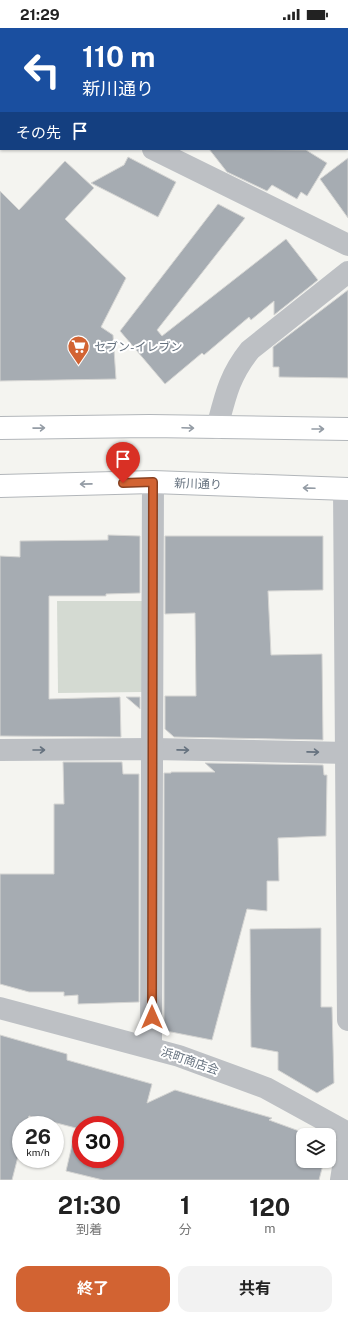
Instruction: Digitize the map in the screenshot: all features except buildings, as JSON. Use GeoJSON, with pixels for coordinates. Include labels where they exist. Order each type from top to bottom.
{"type":"FeatureCollection","features":[{"type":"Feature","properties":{"kind":"main road"},"geometry":{"type":"LineString","coordinates":[[0,428],[149,426],[348,429]]}},
{"type":"Feature","properties":{"kind":"main road","name":"新川通り"},"geometry":{"type":"LineString","coordinates":[[0,486],[153,482],[346,489]]}},
{"type":"Feature","properties":{"kind":"street"},"geometry":{"type":"LineString","coordinates":[[155,150],[348,245]]}},
{"type":"Feature","properties":{"kind":"street"},"geometry":{"type":"LineString","coordinates":[[217,428],[228,387],[239,364],[250,350],[348,272]]}},
{"type":"Feature","properties":{"kind":"street"},"geometry":{"type":"LineString","coordinates":[[151,1047],[153,482]]}},
{"type":"Feature","properties":{"kind":"street"},"geometry":{"type":"LineString","coordinates":[[346,489],[348,1020]]}},
{"type":"Feature","properties":{"kind":"street"},"geometry":{"type":"LineString","coordinates":[[0,750],[152,749],[348,753]]}},
{"type":"Feature","properties":{"kind":"street","name":"浜町商店会"},"geometry":{"type":"LineString","coordinates":[[0,1008],[151,1047],[179,1056],[266,1088],[348,1133]]}},
{"type":"Feature","properties":{"kind":"street"},"geometry":{"type":"LineString","coordinates":[[341,1180],[348,1136]]}},
{"type":"Feature","properties":{"kind":"shaded area"},"geometry":{"type":"Polygon","coordinates":[[[57,601],[142,601],[143,692],[58,693],[57,601]]]}},
{"type":"Feature","properties":{"kind":"place","name":"セブン-イレブン"},"geometry":{"type":"Point","coordinates":[79,366]}},
{"type":"Feature","properties":{"kind":"route"},"geometry":{"type":"LineString","coordinates":[[123,483],[153,482],[152,1017]]}}]}
